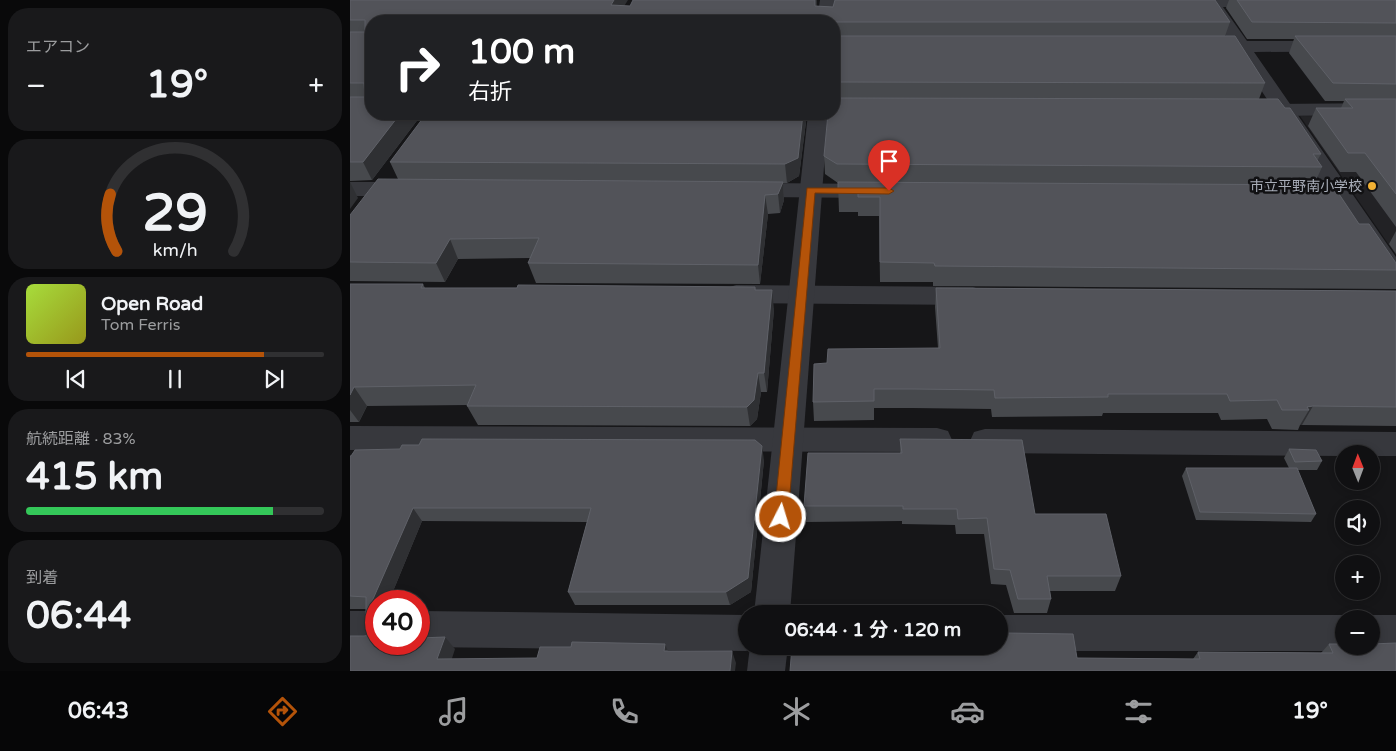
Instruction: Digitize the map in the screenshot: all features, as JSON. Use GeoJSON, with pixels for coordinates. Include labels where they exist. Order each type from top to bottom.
{"type":"FeatureCollection","features":[{"type":"Feature","properties":{"kind":"street"},"geometry":{"type":"LineString","coordinates":[[809,1],[848,2]]}},
{"type":"Feature","properties":{"kind":"street"},"geometry":{"type":"LineString","coordinates":[[827,15],[828,1]]}},
{"type":"Feature","properties":{"kind":"street"},"geometry":{"type":"LineString","coordinates":[[1211,1],[1396,276]]}},
{"type":"Feature","properties":{"kind":"street"},"geometry":{"type":"LineString","coordinates":[[1162,2],[1279,2]]}},
{"type":"Feature","properties":{"kind":"street"},"geometry":{"type":"LineString","coordinates":[[1192,47],[1396,46]]}},
{"type":"Feature","properties":{"kind":"street"},"geometry":{"type":"LineString","coordinates":[[1233,110],[1396,109]]}},
{"type":"Feature","properties":{"kind":"street"},"geometry":{"type":"LineString","coordinates":[[773,605],[817,120]]}},
{"type":"Feature","properties":{"kind":"street"},"geometry":{"type":"LineString","coordinates":[[365,209],[396,166]]}},
{"type":"Feature","properties":{"kind":"street"},"geometry":{"type":"LineString","coordinates":[[350,189],[429,189]]}},
{"type":"Feature","properties":{"kind":"street"},"geometry":{"type":"LineString","coordinates":[[722,190],[899,191]]}},
{"type":"Feature","properties":{"kind":"street"},"geometry":{"type":"LineString","coordinates":[[1312,195],[1341,195]]}},
{"type":"Feature","properties":{"kind":"street"},"geometry":{"type":"LineString","coordinates":[[713,294],[1000,296]]}},
{"type":"Feature","properties":{"kind":"street"},"geometry":{"type":"LineString","coordinates":[[350,438],[788,439],[1396,444]]}},
{"type":"Feature","properties":{"kind":"street"},"geometry":{"type":"LineString","coordinates":[[350,628],[365,629]]}},
{"type":"Feature","properties":{"kind":"street"},"geometry":{"type":"LineString","coordinates":[[430,629],[738,633]]}},
{"type":"Feature","properties":{"kind":"street"},"geometry":{"type":"LineString","coordinates":[[1008,633],[1335,633]]}},
{"type":"Feature","properties":{"kind":"street"},"geometry":{"type":"LineString","coordinates":[[1380,633],[1396,633]]}},
{"type":"Feature","properties":{"kind":"street"},"geometry":{"type":"LineString","coordinates":[[766,671],[768,655]]}},
{"type":"Feature","properties":{"kind":"shaded area","name":"市立平野南小学校"},"geometry":{"type":"Polygon","coordinates":[[[1300,116],[1396,117],[1396,255],[1300,116]]]}},
{"type":"Feature","properties":{"kind":"building"},"geometry":{"type":"Polygon","coordinates":[[[350,0],[614,0],[611,5],[630,6],[633,0],[815,0],[815,6],[833,7],[835,0],[1215,0],[1230,22],[840,22],[840,15],[365,15],[365,20],[350,20],[350,0]]]}},
{"type":"Feature","properties":{"kind":"building"},"geometry":{"type":"Polygon","coordinates":[[[1237,0],[1396,0],[1396,23],[1252,22],[1237,0]]]}},
{"type":"Feature","properties":{"kind":"building"},"geometry":{"type":"Polygon","coordinates":[[[350,32],[365,32],[365,97],[364,83],[350,83],[350,32]]]}},
{"type":"Feature","properties":{"kind":"building"},"geometry":{"type":"Polygon","coordinates":[[[840,36],[1235,36],[1265,83],[840,82],[840,36]]]}},
{"type":"Feature","properties":{"kind":"building"},"geometry":{"type":"Polygon","coordinates":[[[1295,36],[1396,36],[1396,84],[1333,83],[1295,36]]]}},
{"type":"Feature","properties":{"kind":"building"},"geometry":{"type":"Polygon","coordinates":[[[350,97],[365,97],[365,120],[395,120],[363,162],[350,162],[350,97]]]}},
{"type":"Feature","properties":{"kind":"building"},"geometry":{"type":"Polygon","coordinates":[[[840,98],[1278,99],[1285,108],[1290,108],[1321,154],[1313,154],[1322,167],[837,164],[824,156],[827,120],[840,120],[840,98]]]}},
{"type":"Feature","properties":{"kind":"building"},"geometry":{"type":"Polygon","coordinates":[[[1345,99],[1396,99],[1396,194],[1365,153],[1348,153],[1316,108],[1353,108],[1345,99]]]}},
{"type":"Feature","properties":{"kind":"building"},"geometry":{"type":"Polygon","coordinates":[[[422,120],[802,120],[798,158],[785,164],[390,162],[422,120]]]}},
{"type":"Feature","properties":{"kind":"building"},"geometry":{"type":"Polygon","coordinates":[[[378,179],[783,182],[778,194],[765,195],[758,265],[528,263],[539,238],[450,239],[436,263],[350,262],[350,215],[378,179]]]}},
{"type":"Feature","properties":{"kind":"building"},"geometry":{"type":"Polygon","coordinates":[[[838,182],[1333,185],[1359,224],[1369,224],[1396,263],[1396,270],[935,266],[934,263],[880,262],[880,197],[858,197],[858,193],[838,193],[838,182]]]}},
{"type":"Feature","properties":{"kind":"building"},"geometry":{"type":"Polygon","coordinates":[[[350,284],[423,284],[421,288],[517,288],[518,285],[755,287],[755,290],[772,290],[764,373],[758,373],[754,400],[747,407],[467,406],[476,385],[354,387],[350,395],[350,284]]]}},
{"type":"Feature","properties":{"kind":"building"},"geometry":{"type":"Polygon","coordinates":[[[936,288],[1396,291],[1396,407],[1313,406],[1307,407],[1309,410],[1282,410],[1277,400],[1230,401],[1227,394],[1108,394],[1108,397],[995,398],[994,390],[913,389],[874,389],[874,401],[813,402],[814,364],[827,363],[828,349],[940,348],[936,288]]]}},
{"type":"Feature","properties":{"kind":"building"},"geometry":{"type":"Polygon","coordinates":[[[422,439],[755,440],[762,446],[748,578],[726,592],[568,592],[591,508],[413,508],[377,590],[365,590],[365,597],[350,596],[350,456],[355,450],[400,449],[402,445],[419,445],[422,439]]]}},
{"type":"Feature","properties":{"kind":"building"},"geometry":{"type":"Polygon","coordinates":[[[900,439],[1022,440],[1035,514],[1106,514],[1121,576],[1047,576],[1051,599],[1018,599],[1010,570],[994,569],[987,518],[958,519],[957,509],[903,509],[903,506],[804,506],[808,453],[902,453],[900,439]]]}},
{"type":"Feature","properties":{"kind":"building"},"geometry":{"type":"Polygon","coordinates":[[[1289,449],[1316,450],[1322,461],[1295,462],[1289,449]]]}},
{"type":"Feature","properties":{"kind":"building"},"geometry":{"type":"Polygon","coordinates":[[[1186,468],[1297,468],[1316,514],[1200,512],[1186,468]]]}},
{"type":"Feature","properties":{"kind":"building"},"geometry":{"type":"Polygon","coordinates":[[[1008,633],[1073,634],[1077,658],[1200,659],[1198,652],[1333,653],[1329,644],[1335,644],[1335,655],[1380,655],[1380,644],[1396,643],[1396,671],[790,671],[791,655],[1008,655],[1008,633]]]}},
{"type":"Feature","properties":{"kind":"building"},"geometry":{"type":"Polygon","coordinates":[[[350,636],[364,636],[365,655],[430,655],[430,638],[445,637],[437,659],[537,658],[540,647],[571,647],[572,642],[665,644],[664,651],[732,651],[730,671],[350,671],[350,636]]]}},
{"type":"Feature","properties":{"kind":"place","name":"市立平野南小学校"},"geometry":{"type":"Point","coordinates":[1372,186]}},
{"type":"Feature","properties":{"kind":"route"},"geometry":{"type":"LineString","coordinates":[[781,517],[811,190],[889,191]]}}]}
